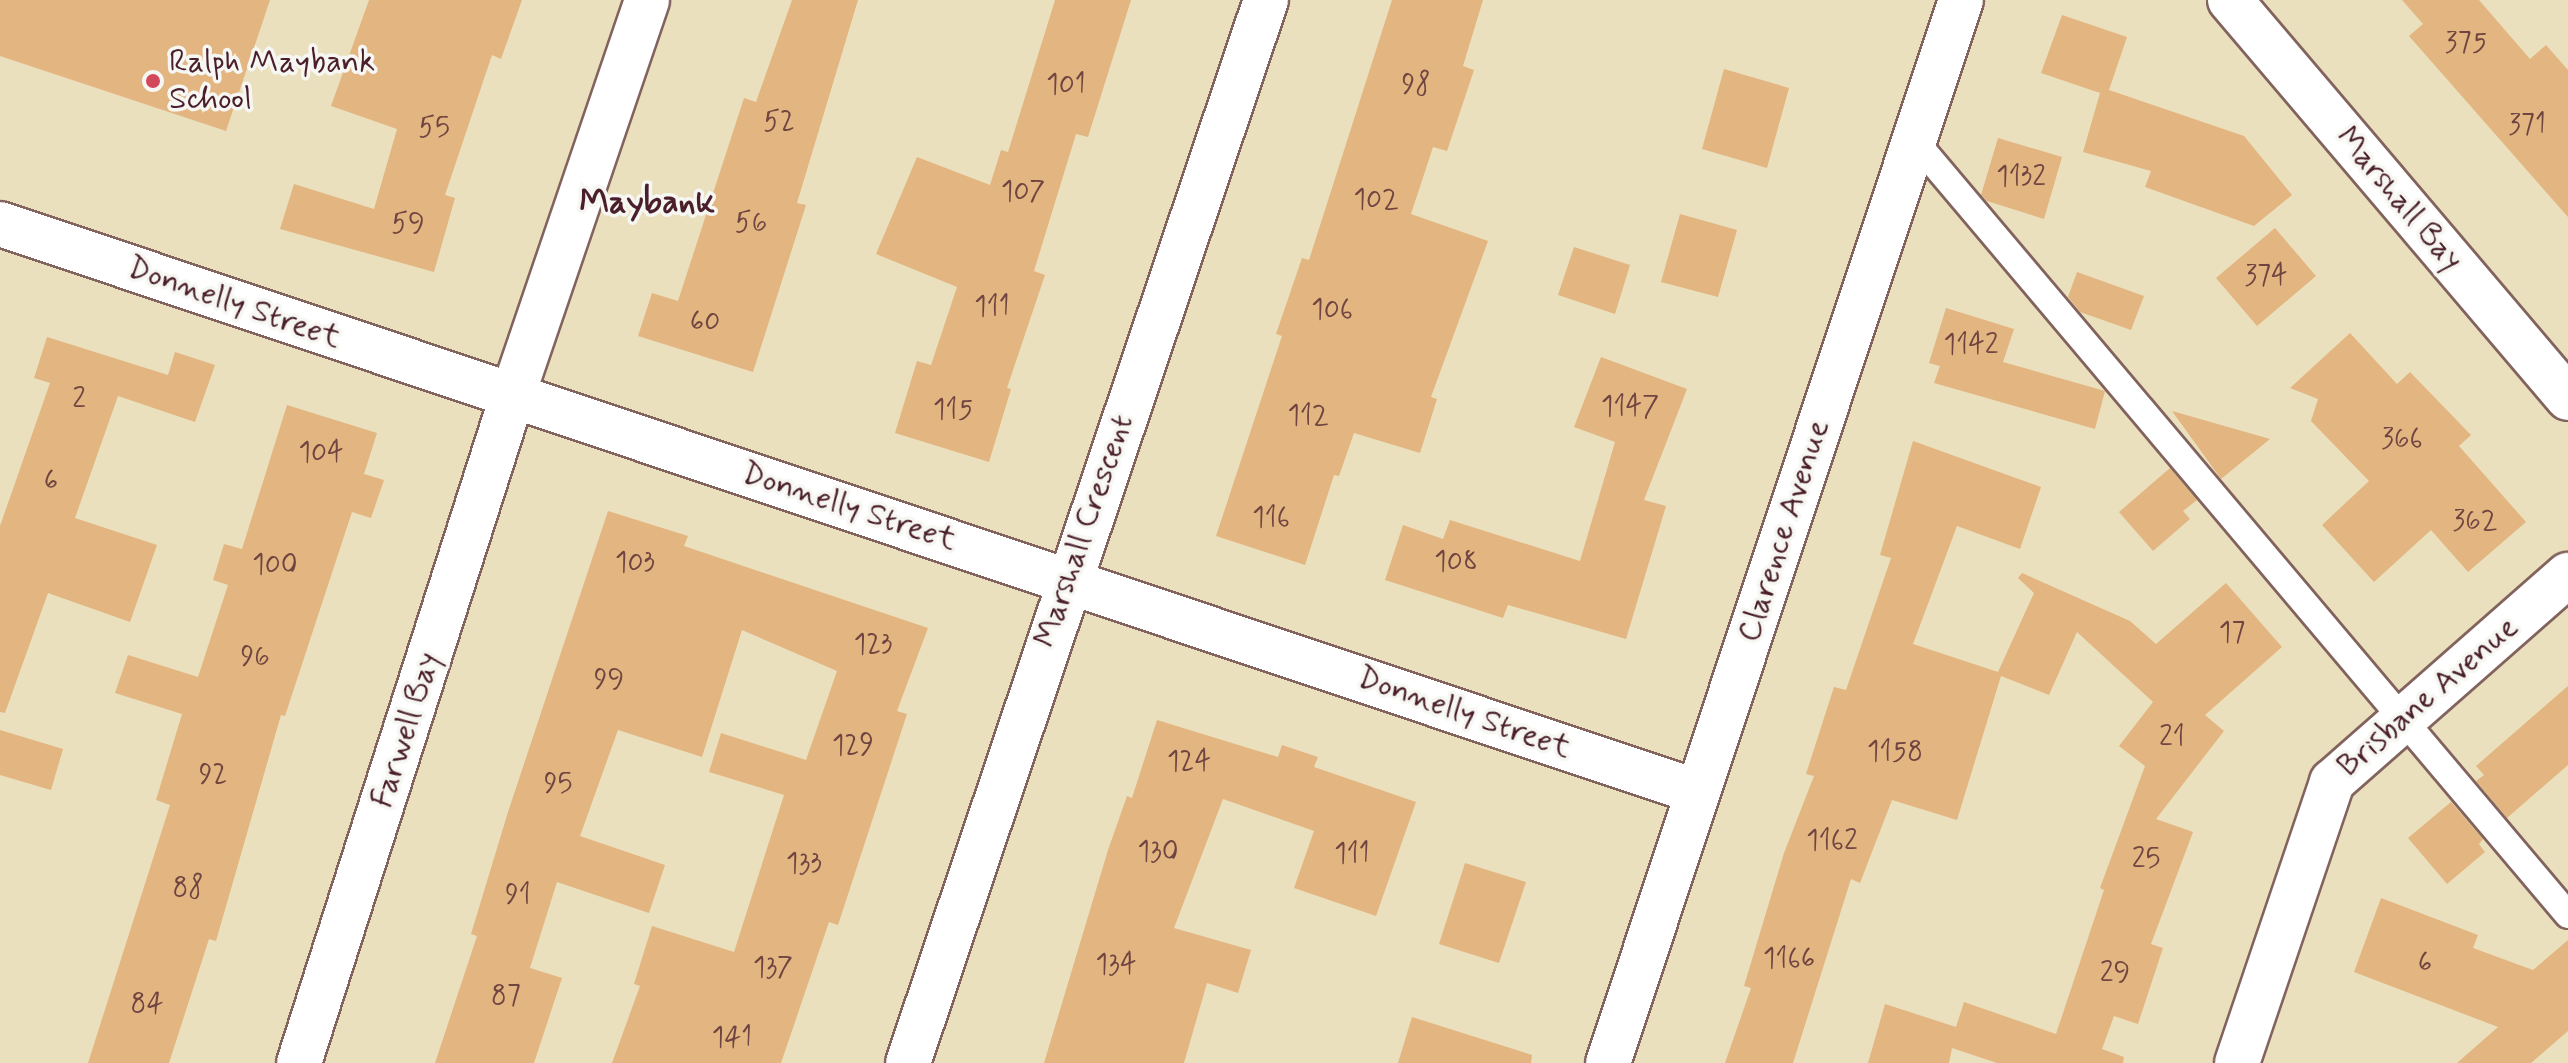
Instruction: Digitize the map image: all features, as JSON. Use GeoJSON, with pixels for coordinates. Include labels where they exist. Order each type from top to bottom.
{"type":"FeatureCollection","features":[{"type":"Feature","properties":{"kind":"street","name":"Farwell Bay"},"geometry":{"type":"LineString","coordinates":[[299,1063],[512,397],[647,0]]}},
{"type":"Feature","properties":{"kind":"street","name":"Marshall Crescent"},"geometry":{"type":"LineString","coordinates":[[908,1063],[1067,578],[1266,0]]}},
{"type":"Feature","properties":{"kind":"street","name":"Clarence Avenue"},"geometry":{"type":"LineString","coordinates":[[1608,1063],[1961,0]]}},
{"type":"Feature","properties":{"kind":"street","name":"Marshall Bay"},"geometry":{"type":"LineString","coordinates":[[2248,9],[2568,398]]}},
{"type":"Feature","properties":{"kind":"street","name":"Donnelly Street"},"geometry":{"type":"LineString","coordinates":[[0,224],[512,397],[1067,578],[1698,792]]}},
{"type":"Feature","properties":{"kind":"street","name":"Brisbane Avenue"},"geometry":{"type":"LineString","coordinates":[[2249,1056],[2332,782],[2400,718],[2568,575]]}},
{"type":"Feature","properties":{"kind":"lane"},"geometry":{"type":"LineString","coordinates":[[1914,140],[2568,915]]}},
{"type":"Feature","properties":{"kind":"building"},"geometry":{"type":"Polygon","coordinates":[[[0,0],[270,0],[226,131],[0,56],[0,0]]]}},
{"type":"Feature","properties":{"kind":"building"},"geometry":{"type":"Polygon","coordinates":[[[369,0],[522,0],[501,59],[492,55],[445,195],[455,198],[434,272],[280,229],[294,184],[374,209],[397,129],[331,106],[369,0]]]}},
{"type":"Feature","properties":{"kind":"building"},"geometry":{"type":"Polygon","coordinates":[[[792,0],[858,0],[797,203],[806,205],[753,372],[638,336],[652,293],[678,301],[744,98],[756,102],[792,0]]]}},
{"type":"Feature","properties":{"kind":"building"},"geometry":{"type":"Polygon","coordinates":[[[1055,0],[1131,0],[1088,137],[1076,134],[1034,271],[1045,275],[1007,388],[1011,389],[989,462],[895,433],[917,361],[931,365],[957,287],[876,254],[917,157],[990,185],[1001,150],[1008,152],[1055,0]]]}},
{"type":"Feature","properties":{"kind":"building"},"geometry":{"type":"Polygon","coordinates":[[[1392,0],[1483,0],[1463,66],[1474,70],[1447,151],[1433,147],[1411,214],[1488,241],[1431,397],[1437,399],[1420,453],[1354,433],[1339,476],[1334,475],[1305,565],[1216,536],[1282,336],[1276,334],[1302,258],[1309,260],[1392,0]]]}},
{"type":"Feature","properties":{"kind":"building"},"geometry":{"type":"Polygon","coordinates":[[[2402,0],[2479,0],[2530,59],[2546,45],[2568,70],[2568,217],[2409,36],[2423,24],[2402,0]]]}},
{"type":"Feature","properties":{"kind":"building"},"geometry":{"type":"Polygon","coordinates":[[[2062,15],[2127,37],[2109,90],[2244,136],[2292,195],[2254,226],[2145,187],[2151,171],[2083,152],[2100,93],[2041,73],[2062,15]]]}},
{"type":"Feature","properties":{"kind":"building"},"geometry":{"type":"Polygon","coordinates":[[[1724,69],[1789,88],[1767,168],[1702,149],[1724,69]]]}},
{"type":"Feature","properties":{"kind":"building"},"geometry":{"type":"Polygon","coordinates":[[[1998,138],[2062,157],[2044,219],[1987,201],[1981,195],[1998,138]]]}},
{"type":"Feature","properties":{"kind":"building"},"geometry":{"type":"Polygon","coordinates":[[[1680,214],[1737,230],[1718,297],[1661,282],[1680,214]]]}},
{"type":"Feature","properties":{"kind":"building"},"geometry":{"type":"Polygon","coordinates":[[[2275,228],[2316,276],[2257,326],[2216,278],[2275,228]]]}},
{"type":"Feature","properties":{"kind":"building"},"geometry":{"type":"Polygon","coordinates":[[[1574,247],[1630,265],[1615,314],[1558,295],[1574,247]]]}},
{"type":"Feature","properties":{"kind":"building"},"geometry":{"type":"Polygon","coordinates":[[[2077,272],[2144,296],[2131,330],[2080,312],[2068,297],[2077,272]]]}},
{"type":"Feature","properties":{"kind":"building"},"geometry":{"type":"Polygon","coordinates":[[[1946,308],[2014,329],[2003,362],[2105,391],[2095,429],[1934,383],[1940,366],[1929,363],[1946,308]]]}},
{"type":"Feature","properties":{"kind":"building"},"geometry":{"type":"Polygon","coordinates":[[[2350,333],[2397,384],[2410,372],[2471,435],[2459,446],[2526,522],[2468,572],[2431,530],[2374,582],[2322,525],[2369,481],[2311,421],[2318,399],[2290,388],[2350,333]]]}},
{"type":"Feature","properties":{"kind":"building"},"geometry":{"type":"Polygon","coordinates":[[[47,337],[168,375],[175,352],[215,365],[195,422],[118,396],[75,518],[157,545],[130,622],[48,593],[5,713],[0,712],[0,526],[50,383],[34,378],[47,337]]]}},
{"type":"Feature","properties":{"kind":"building"},"geometry":{"type":"Polygon","coordinates":[[[1601,357],[1687,389],[1644,500],[1666,506],[1626,639],[1508,605],[1503,618],[1385,580],[1403,525],[1443,539],[1450,520],[1580,561],[1615,442],[1574,427],[1601,357]]]}},
{"type":"Feature","properties":{"kind":"building"},"geometry":{"type":"Polygon","coordinates":[[[287,405],[377,433],[364,474],[384,480],[371,518],[352,512],[285,716],[281,715],[216,941],[209,939],[169,1063],[88,1063],[170,805],[156,800],[182,714],[115,693],[128,655],[198,677],[228,585],[213,580],[224,544],[242,549],[287,405]]]}},
{"type":"Feature","properties":{"kind":"building"},"geometry":{"type":"Polygon","coordinates":[[[2172,411],[2270,439],[2221,479],[2172,411]]]}},
{"type":"Feature","properties":{"kind":"building"},"geometry":{"type":"Polygon","coordinates":[[[1913,441],[2041,487],[2020,549],[1957,526],[1913,644],[1998,672],[2034,593],[2018,578],[2022,573],[2130,621],[2156,644],[2226,583],[2282,647],[2205,715],[2224,731],[2156,819],[2193,832],[2151,944],[2163,948],[2138,1024],[2114,1016],[2102,1049],[2124,1057],[2123,1063],[1997,1063],[1952,1048],[1949,1063],[1868,1063],[1885,1004],[1956,1027],[1964,1002],[2056,1034],[2104,890],[2100,888],[2145,766],[2119,746],[2153,702],[2077,632],[2049,695],[2001,676],[1957,820],[1892,800],[1860,883],[1851,879],[1793,1063],[1725,1063],[1751,988],[1744,986],[1784,853],[1814,776],[1806,774],[1834,687],[1846,690],[1891,558],[1880,555],[1913,441]]]}},
{"type":"Feature","properties":{"kind":"building"},"geometry":{"type":"Polygon","coordinates":[[[2170,468],[2197,500],[2183,511],[2190,519],[2153,551],[2119,512],[2170,468]]]}},
{"type":"Feature","properties":{"kind":"building"},"geometry":{"type":"Polygon","coordinates":[[[608,511],[688,536],[684,546],[928,628],[897,711],[907,714],[838,925],[829,922],[781,1063],[612,1063],[640,986],[634,984],[652,926],[734,952],[784,795],[709,772],[721,733],[806,760],[837,671],[742,630],[702,757],[618,730],[580,836],[665,865],[649,913],[557,882],[530,968],[562,978],[534,1063],[435,1063],[477,936],[471,934],[508,812],[608,511]]]}},
{"type":"Feature","properties":{"kind":"building"},"geometry":{"type":"Polygon","coordinates":[[[2568,686],[2568,765],[2507,818],[2476,781],[2484,775],[2476,766],[2568,686]]]}},
{"type":"Feature","properties":{"kind":"building"},"geometry":{"type":"Polygon","coordinates":[[[1157,720],[1278,757],[1282,745],[1318,757],[1314,767],[1416,802],[1376,916],[1294,888],[1314,831],[1223,799],[1174,928],[1251,950],[1238,993],[1207,983],[1184,1063],[1044,1063],[1108,850],[1127,796],[1132,798],[1157,720]]]}},
{"type":"Feature","properties":{"kind":"building"},"geometry":{"type":"Polygon","coordinates":[[[0,730],[63,749],[51,790],[0,775],[0,730]]]}},
{"type":"Feature","properties":{"kind":"building"},"geometry":{"type":"Polygon","coordinates":[[[2451,802],[2483,839],[2479,844],[2485,852],[2447,884],[2408,838],[2451,802]]]}},
{"type":"Feature","properties":{"kind":"building"},"geometry":{"type":"Polygon","coordinates":[[[1465,863],[1526,882],[1499,963],[1439,944],[1465,863]]]}},
{"type":"Feature","properties":{"kind":"building"},"geometry":{"type":"Polygon","coordinates":[[[2381,898],[2478,935],[2473,948],[2533,970],[2568,940],[2568,1031],[2531,1063],[2457,1063],[2498,1027],[2354,972],[2381,898]]]}},
{"type":"Feature","properties":{"kind":"building"},"geometry":{"type":"Polygon","coordinates":[[[1412,1017],[1532,1055],[1531,1063],[1398,1063],[1412,1017]]]}},
{"type":"Feature","properties":{"kind":"place","name":"Ralph Maybank School"},"geometry":{"type":"Point","coordinates":[153,81]}},
{"type":"Feature","properties":{"kind":"district","name":"Maybank"},"geometry":{"type":"Point","coordinates":[647,203]}}]}
